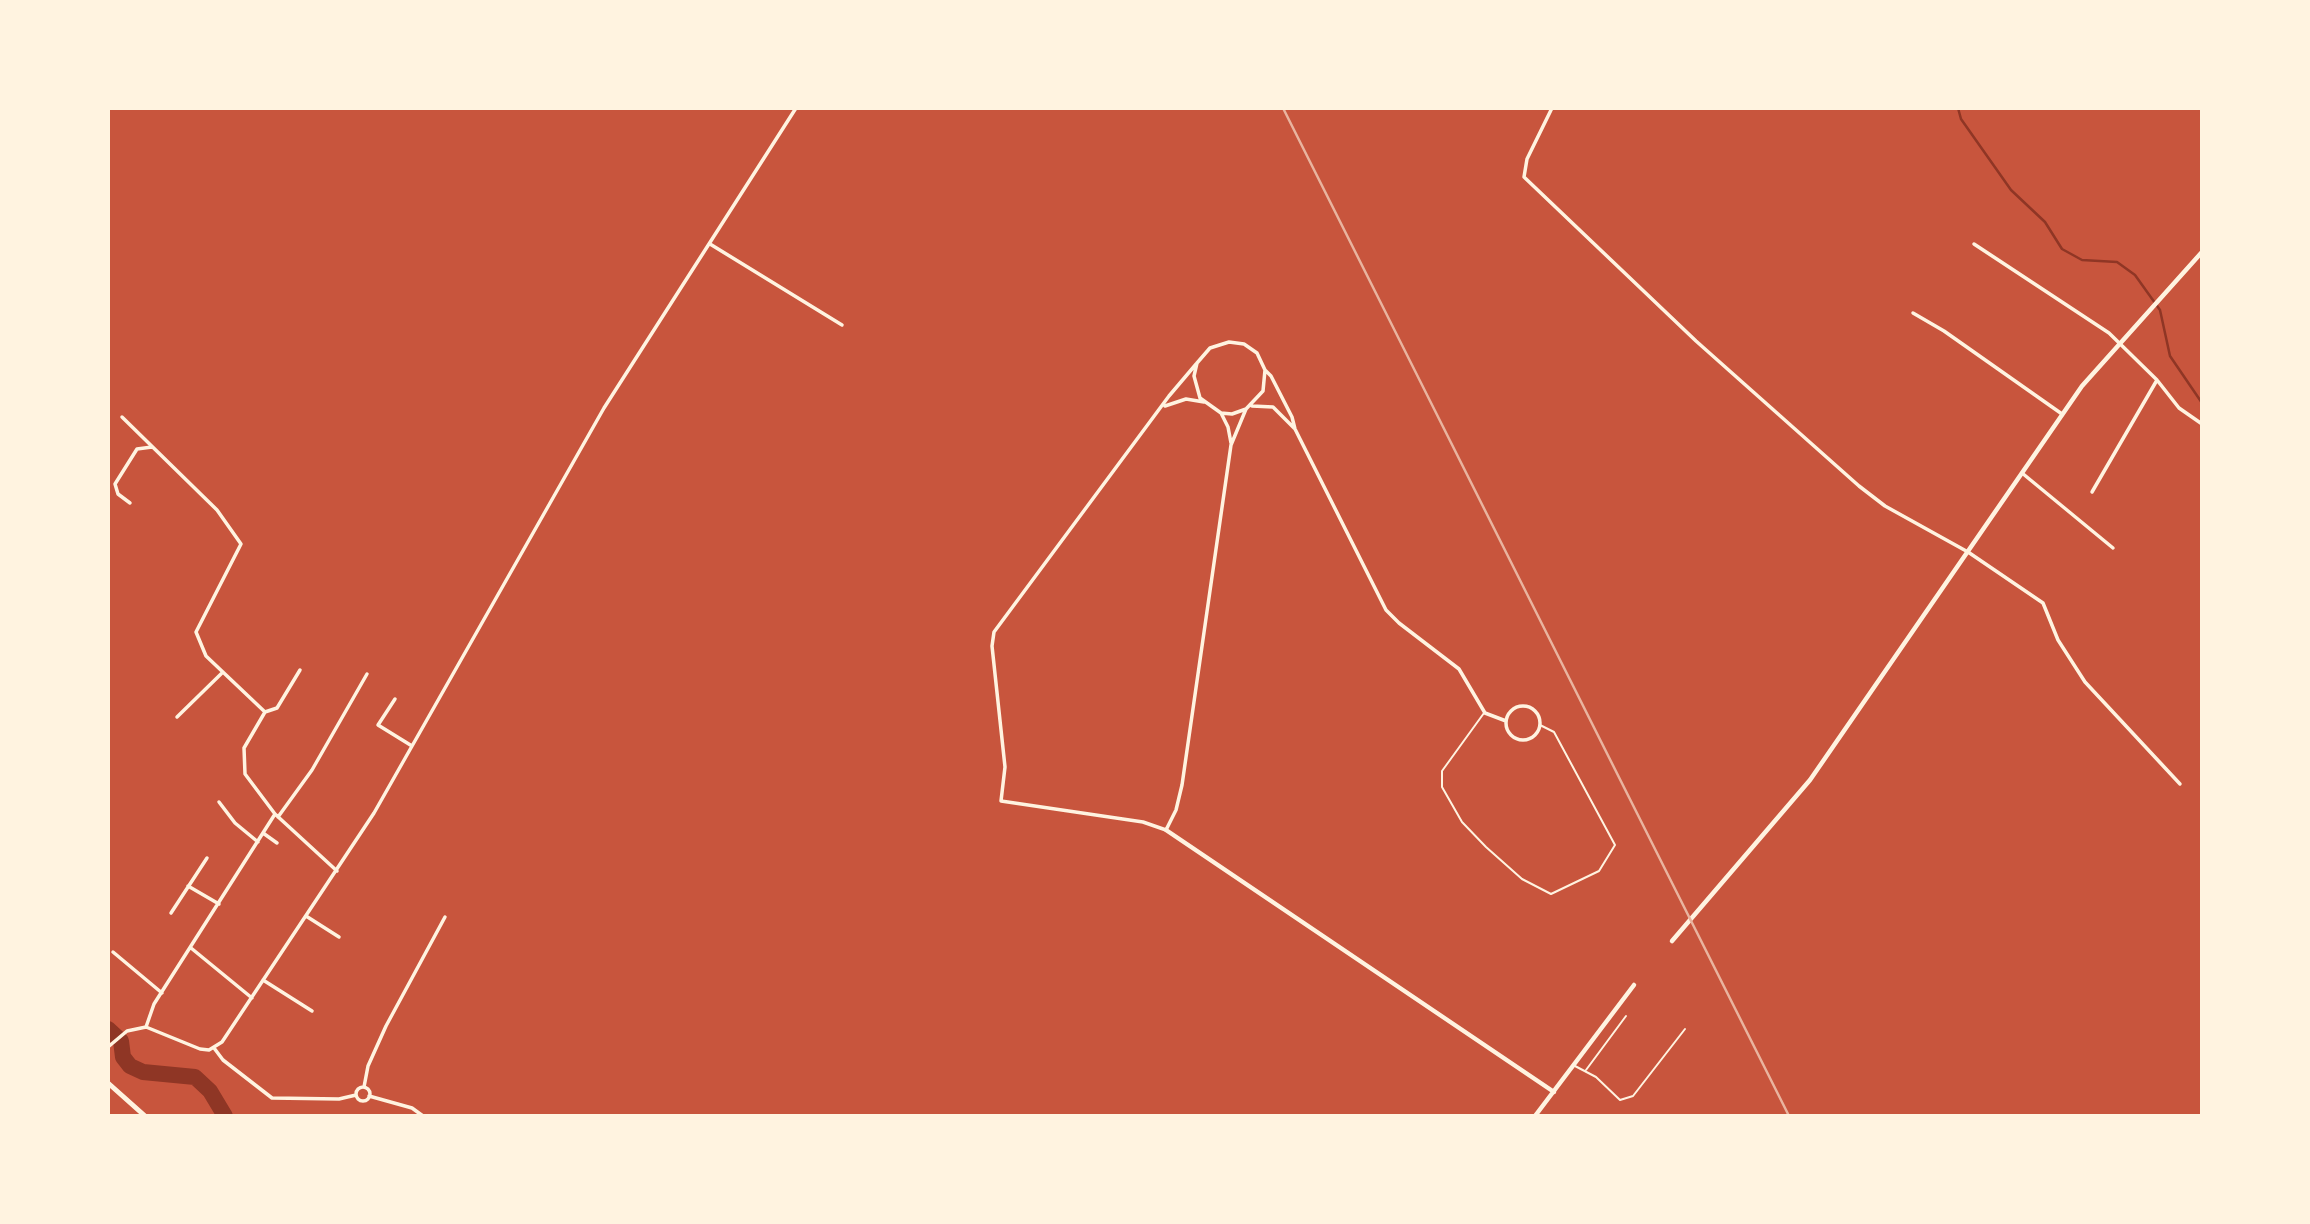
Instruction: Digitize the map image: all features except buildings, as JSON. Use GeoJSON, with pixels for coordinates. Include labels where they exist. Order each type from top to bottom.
{"type":"FeatureCollection","features":[{"type":"Feature","properties":{"kind":"main road"},"geometry":{"type":"LineString","coordinates":[[108,1083],[145,1115]]}},
{"type":"Feature","properties":{"kind":"street"},"geometry":{"type":"LineString","coordinates":[[108,1047],[121,1035],[146,1027],[190,1046],[209,1050],[222,1042],[337,871],[412,746],[604,408],[796,108]]}},
{"type":"Feature","properties":{"kind":"street"},"geometry":{"type":"LineString","coordinates":[[1552,108],[1527,159],[1524,177],[1696,341],[1859,486],[1885,506],[1968,552],[2043,603],[2058,640],[2085,682],[2180,784]]}},
{"type":"Feature","properties":{"kind":"street"},"geometry":{"type":"LineString","coordinates":[[710,244],[842,325]]}},
{"type":"Feature","properties":{"kind":"street"},"geometry":{"type":"LineString","coordinates":[[1974,244],[2119,342],[2157,380],[2179,408],[2202,424]]}},
{"type":"Feature","properties":{"kind":"street"},"geometry":{"type":"LineString","coordinates":[[1672,941],[1810,780],[2062,414],[2119,342],[2202,252]]}},
{"type":"Feature","properties":{"kind":"street"},"geometry":{"type":"LineString","coordinates":[[1913,313],[1944,331],[2062,414]]}},
{"type":"Feature","properties":{"kind":"street"},"geometry":{"type":"LineString","coordinates":[[1506,721],[1514,708],[1525,706],[1535,710],[1540,725],[1535,735],[1520,739],[1511,734],[1506,721],[1485,713],[1456,666],[1386,610],[1271,376],[1257,353],[1237,342],[1220,343],[1210,348],[1168,396],[1163,407],[994,632],[992,646],[1005,767],[1001,801],[1143,822],[1166,830],[1553,1092]]}},
{"type":"Feature","properties":{"kind":"street"},"geometry":{"type":"LineString","coordinates":[[1196,363],[1194,383],[1205,402],[1221,413],[1228,427],[1231,445]]}},
{"type":"Feature","properties":{"kind":"street"},"geometry":{"type":"LineString","coordinates":[[1221,413],[1232,414],[1252,406],[1263,391],[1265,370]]}},
{"type":"Feature","properties":{"kind":"street"},"geometry":{"type":"LineString","coordinates":[[2092,492],[2157,380]]}},
{"type":"Feature","properties":{"kind":"street"},"geometry":{"type":"LineString","coordinates":[[1163,407],[1186,399],[1205,402]]}},
{"type":"Feature","properties":{"kind":"street"},"geometry":{"type":"LineString","coordinates":[[1252,406],[1273,407],[1296,429]]}},
{"type":"Feature","properties":{"kind":"street"},"geometry":{"type":"LineString","coordinates":[[1166,830],[1176,810],[1182,785],[1231,445],[1246,409]]}},
{"type":"Feature","properties":{"kind":"street"},"geometry":{"type":"LineString","coordinates":[[122,417],[217,510],[241,544],[196,632],[206,656],[265,712]]}},
{"type":"Feature","properties":{"kind":"street"},"geometry":{"type":"LineString","coordinates":[[130,503],[118,494],[115,484],[137,449],[152,447]]}},
{"type":"Feature","properties":{"kind":"street"},"geometry":{"type":"LineString","coordinates":[[2022,473],[2113,548]]}},
{"type":"Feature","properties":{"kind":"street"},"geometry":{"type":"LineString","coordinates":[[300,670],[276,708],[265,712],[244,748],[245,774],[277,816],[337,871]]}},
{"type":"Feature","properties":{"kind":"street"},"geometry":{"type":"LineString","coordinates":[[177,717],[223,672]]}},
{"type":"Feature","properties":{"kind":"street"},"geometry":{"type":"LineString","coordinates":[[146,1027],[150,1011],[263,833],[312,770],[367,674]]}},
{"type":"Feature","properties":{"kind":"street"},"geometry":{"type":"LineString","coordinates":[[395,698],[379,724],[412,746]]}},
{"type":"Feature","properties":{"kind":"street"},"geometry":{"type":"LineString","coordinates":[[219,802],[235,823],[258,842]]}},
{"type":"Feature","properties":{"kind":"street"},"geometry":{"type":"LineString","coordinates":[[263,833],[277,843]]}},
{"type":"Feature","properties":{"kind":"street"},"geometry":{"type":"LineString","coordinates":[[172,913],[207,858]]}},
{"type":"Feature","properties":{"kind":"street"},"geometry":{"type":"LineString","coordinates":[[188,886],[219,904]]}},
{"type":"Feature","properties":{"kind":"street"},"geometry":{"type":"LineString","coordinates":[[306,915],[340,937]]}},
{"type":"Feature","properties":{"kind":"street"},"geometry":{"type":"LineString","coordinates":[[423,1115],[412,1108],[369,1096],[364,1087],[377,1045],[445,917]]}},
{"type":"Feature","properties":{"kind":"street"},"geometry":{"type":"LineString","coordinates":[[191,948],[252,998]]}},
{"type":"Feature","properties":{"kind":"street"},"geometry":{"type":"LineString","coordinates":[[113,953],[162,993]]}},
{"type":"Feature","properties":{"kind":"street"},"geometry":{"type":"LineString","coordinates":[[263,980],[312,1011]]}},
{"type":"Feature","properties":{"kind":"street"},"geometry":{"type":"LineString","coordinates":[[1535,1115],[1634,985]]}},
{"type":"Feature","properties":{"kind":"street"},"geometry":{"type":"LineString","coordinates":[[214,1048],[223,1060],[272,1098],[340,1099],[356,1095],[364,1100],[369,1096]]}},
{"type":"Feature","properties":{"kind":"street"},"geometry":{"type":"LineString","coordinates":[[356,1095],[359,1088],[364,1087]]}},
{"type":"Feature","properties":{"kind":"street"},"geometry":{"type":"LineString","coordinates":[[130,1115],[136,1108]]}},
{"type":"Feature","properties":{"kind":"lane"},"geometry":{"type":"LineString","coordinates":[[1485,713],[1442,771],[1442,787],[1462,822],[1486,847],[1522,879],[1551,894],[1599,871],[1615,845],[1554,732],[1548,726],[1540,725]]}},
{"type":"Feature","properties":{"kind":"lane"},"geometry":{"type":"LineString","coordinates":[[1586,1071],[1626,1017]]}},
{"type":"Feature","properties":{"kind":"lane"},"geometry":{"type":"LineString","coordinates":[[1574,1066],[1586,1071],[1620,1100],[1633,1096],[1685,1028]]}},
{"type":"Feature","properties":{"kind":"waterway"},"geometry":{"type":"LineString","coordinates":[[1958,108],[1961,119],[2011,190],[2045,222],[2062,249],[2082,260],[2117,262],[2135,275],[2160,310],[2170,356],[2202,403]]}},
{"type":"Feature","properties":{"kind":"waterway"},"geometry":{"type":"LineString","coordinates":[[108,1029],[121,1041],[123,1057],[130,1066],[143,1072],[195,1077],[210,1091],[225,1116]]}},
{"type":"Feature","properties":{"kind":"railway"},"geometry":{"type":"LineString","coordinates":[[1283,108],[1789,1116]]}}]}
